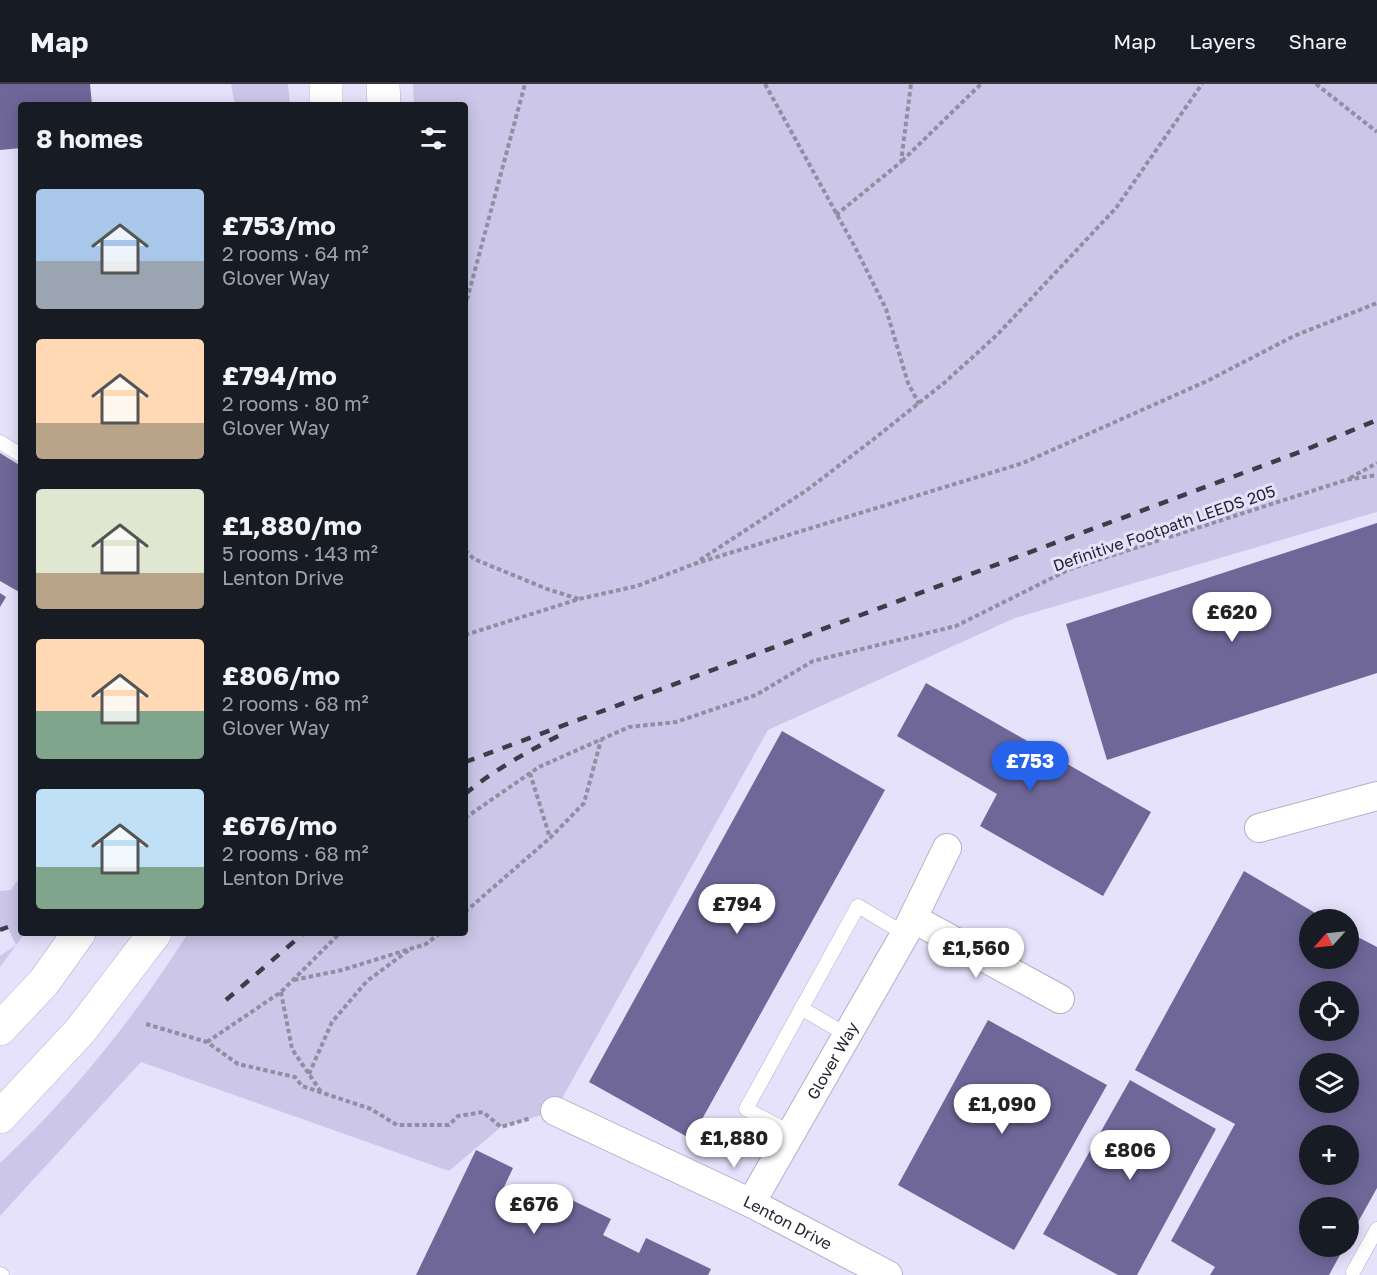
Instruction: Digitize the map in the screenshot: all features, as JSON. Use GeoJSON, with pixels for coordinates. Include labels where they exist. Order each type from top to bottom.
{"type":"FeatureCollection","features":[{"type":"Feature","properties":{"kind":"highway"},"geometry":{"type":"LineString","coordinates":[[326,84],[326,102]]}},
{"type":"Feature","properties":{"kind":"highway"},"geometry":{"type":"LineString","coordinates":[[383,84],[384,102]]}},
{"type":"Feature","properties":{"kind":"highway"},"geometry":{"type":"LineString","coordinates":[[0,1029],[44,982],[78,936]]}},
{"type":"Feature","properties":{"kind":"highway"},"geometry":{"type":"LineString","coordinates":[[0,1117],[81,1030],[153,936]]}},
{"type":"Feature","properties":{"kind":"street"},"geometry":{"type":"LineString","coordinates":[[1259,828],[1377,796]]}},
{"type":"Feature","properties":{"kind":"street","name":"Glover Way"},"geometry":{"type":"LineString","coordinates":[[751,1203],[910,926],[947,848]]}},
{"type":"Feature","properties":{"kind":"street"},"geometry":{"type":"LineString","coordinates":[[910,926],[1060,999]]}},
{"type":"Feature","properties":{"kind":"street","name":"Lenton Drive"},"geometry":{"type":"LineString","coordinates":[[555,1111],[751,1203],[888,1275]]}},
{"type":"Feature","properties":{"kind":"lane"},"geometry":{"type":"LineString","coordinates":[[0,442],[18,453]]}},
{"type":"Feature","properties":{"kind":"lane"},"geometry":{"type":"LineString","coordinates":[[791,1133],[746,1108],[858,906],[910,926]]}},
{"type":"Feature","properties":{"kind":"lane"},"geometry":{"type":"LineString","coordinates":[[801,1008],[847,1035]]}},
{"type":"Feature","properties":{"kind":"lane"},"geometry":{"type":"LineString","coordinates":[[1353,1272],[1377,1229]]}},
{"type":"Feature","properties":{"kind":"path"},"geometry":{"type":"LineString","coordinates":[[468,296],[525,84]]}},
{"type":"Feature","properties":{"kind":"path"},"geometry":{"type":"LineString","coordinates":[[765,84],[886,309],[908,383],[918,404]]}},
{"type":"Feature","properties":{"kind":"path"},"geometry":{"type":"LineString","coordinates":[[901,162],[912,84]]}},
{"type":"Feature","properties":{"kind":"path"},"geometry":{"type":"LineString","coordinates":[[837,215],[901,162],[981,84]]}},
{"type":"Feature","properties":{"kind":"path"},"geometry":{"type":"LineString","coordinates":[[694,564],[807,490],[918,404],[997,335],[1116,208],[1202,84]]}},
{"type":"Feature","properties":{"kind":"path"},"geometry":{"type":"LineString","coordinates":[[1316,84],[1377,132]]}},
{"type":"Feature","properties":{"kind":"path"},"geometry":{"type":"LineString","coordinates":[[468,634],[579,599],[637,586],[694,564],[1023,463],[1207,381],[1294,336],[1377,303]]}},
{"type":"Feature","properties":{"kind":"path"},"geometry":{"type":"LineString","coordinates":[[1346,480],[1377,463]]}},
{"type":"Feature","properties":{"kind":"path","name":"Definitive Footpath LEEDS 205"},"geometry":{"type":"LineString","coordinates":[[468,816],[539,767],[629,727],[676,722],[756,694],[813,661],[956,626],[1071,569],[1346,480],[1377,475]]}},
{"type":"Feature","properties":{"kind":"path"},"geometry":{"type":"LineString","coordinates":[[468,553],[474,559],[548,590],[579,599]]}},
{"type":"Feature","properties":{"kind":"path"},"geometry":{"type":"LineString","coordinates":[[468,909],[550,838],[584,804],[601,740]]}},
{"type":"Feature","properties":{"kind":"path"},"geometry":{"type":"LineString","coordinates":[[530,773],[550,838]]}},
{"type":"Feature","properties":{"kind":"path"},"geometry":{"type":"LineString","coordinates":[[207,1042],[281,992],[337,936]]}},
{"type":"Feature","properties":{"kind":"path"},"geometry":{"type":"LineString","coordinates":[[293,980],[342,970],[409,950],[426,944],[436,936]]}},
{"type":"Feature","properties":{"kind":"path"},"geometry":{"type":"LineString","coordinates":[[309,1074],[332,1022],[367,981],[409,950]]}},
{"type":"Feature","properties":{"kind":"path"},"geometry":{"type":"LineString","coordinates":[[281,992],[292,1050],[321,1092]]}},
{"type":"Feature","properties":{"kind":"path"},"geometry":{"type":"LineString","coordinates":[[146,1024],[207,1042],[238,1064],[294,1077],[302,1086],[371,1109],[397,1125],[449,1125],[458,1116],[483,1112],[501,1127],[555,1111]]}},
{"type":"Feature","properties":{"kind":"shaded area"},"geometry":{"type":"Polygon","coordinates":[[[231,84],[288,84],[290,102],[234,102],[231,84]]]}},
{"type":"Feature","properties":{"kind":"shaded area"},"geometry":{"type":"Polygon","coordinates":[[[413,84],[1377,84],[1377,512],[1015,618],[768,730],[555,1111],[501,1127],[449,1171],[141,1062],[0,1216],[0,1163],[52,1111],[101,1054],[146,995],[186,936],[468,936],[468,102],[414,102],[413,84]]]}},
{"type":"Feature","properties":{"kind":"shaded area"},"geometry":{"type":"Polygon","coordinates":[[[18,880],[18,936],[23,936],[0,967],[0,956],[16,945],[8,928],[0,929],[0,891],[11,890],[18,880]]]}},
{"type":"Feature","properties":{"kind":"building"},"geometry":{"type":"Polygon","coordinates":[[[0,84],[90,84],[92,102],[18,102],[18,148],[0,150],[0,84]]]}},
{"type":"Feature","properties":{"kind":"building"},"geometry":{"type":"Polygon","coordinates":[[[0,453],[18,464],[18,591],[0,581],[0,453]]]}},
{"type":"Feature","properties":{"kind":"building"},"geometry":{"type":"Polygon","coordinates":[[[1377,523],[1377,673],[1107,760],[1066,624],[1377,523]]]}},
{"type":"Feature","properties":{"kind":"building"},"geometry":{"type":"Polygon","coordinates":[[[0,593],[6,597],[0,607],[0,593]]]}},
{"type":"Feature","properties":{"kind":"building"},"geometry":{"type":"Polygon","coordinates":[[[926,683],[1151,812],[1103,896],[980,826],[997,794],[897,736],[926,683]]]}},
{"type":"Feature","properties":{"kind":"building"},"geometry":{"type":"Polygon","coordinates":[[[782,731],[885,790],[691,1139],[589,1082],[782,731]]]}},
{"type":"Feature","properties":{"kind":"building"},"geometry":{"type":"Polygon","coordinates":[[[1244,871],[1308,909],[1299,909],[1299,969],[1359,969],[1359,938],[1377,947],[1377,1188],[1359,1220],[1359,1197],[1299,1197],[1299,1257],[1339,1257],[1329,1275],[1210,1275],[1215,1267],[1171,1241],[1235,1124],[1135,1070],[1244,871]]]}},
{"type":"Feature","properties":{"kind":"building"},"geometry":{"type":"Polygon","coordinates":[[[988,1020],[1107,1085],[1014,1250],[898,1185],[988,1020]]]}},
{"type":"Feature","properties":{"kind":"building"},"geometry":{"type":"Polygon","coordinates":[[[1130,1080],[1216,1129],[1137,1275],[1118,1275],[1043,1234],[1130,1080]]]}},
{"type":"Feature","properties":{"kind":"building"},"geometry":{"type":"Polygon","coordinates":[[[476,1150],[513,1168],[504,1187],[540,1204],[547,1188],[611,1219],[603,1235],[639,1253],[646,1238],[711,1269],[708,1275],[416,1275],[476,1150]]]}},
{"type":"Feature","properties":{"kind":"railway"},"geometry":{"type":"LineString","coordinates":[[468,761],[1305,450],[1377,420]]}},
{"type":"Feature","properties":{"kind":"railway"},"geometry":{"type":"LineString","coordinates":[[468,792],[500,768],[564,733]]}},
{"type":"Feature","properties":{"kind":"railway"},"geometry":{"type":"LineString","coordinates":[[0,930],[8,927]]}},
{"type":"Feature","properties":{"kind":"railway"},"geometry":{"type":"LineString","coordinates":[[226,1000],[301,936]]}}]}
